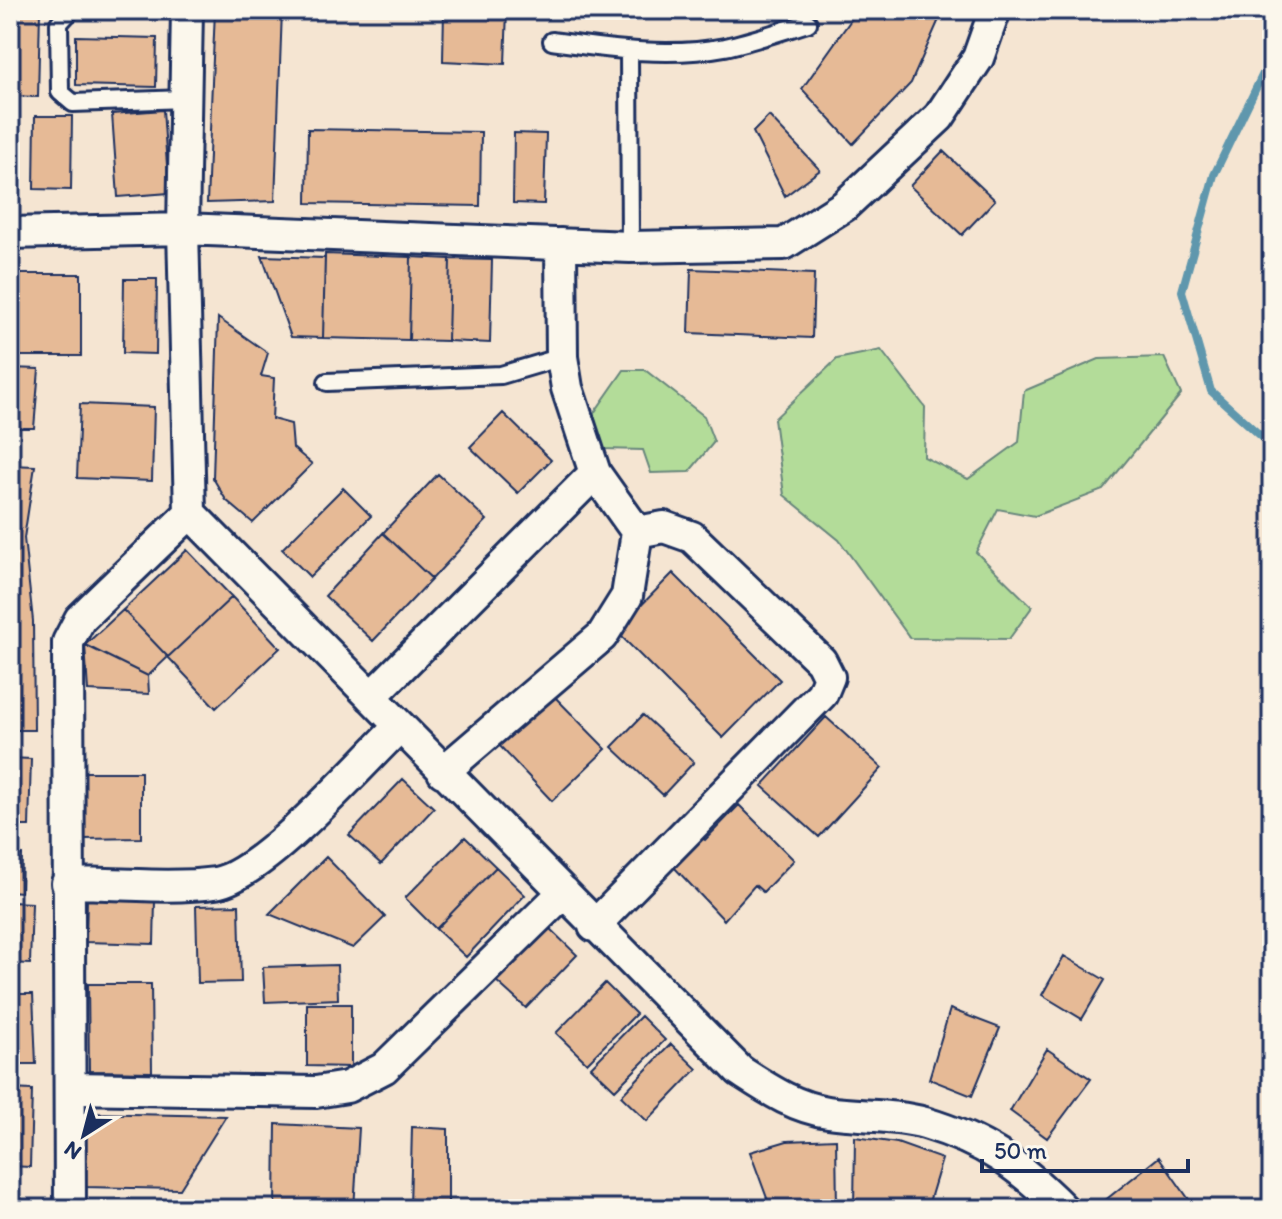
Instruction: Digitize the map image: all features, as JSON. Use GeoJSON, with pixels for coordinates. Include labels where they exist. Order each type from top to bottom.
{"type":"FeatureCollection","features":[{"type":"Feature","properties":{"kind":"street"},"geometry":{"type":"LineString","coordinates":[[187,10],[183,229],[190,513],[740,1071],[782,1099],[828,1112],[871,1113],[924,1123],[996,1150],[1063,1209]]}},
{"type":"Feature","properties":{"kind":"street"},"geometry":{"type":"LineString","coordinates":[[10,233],[183,229],[630,247],[784,244],[844,206],[939,117],[978,58],[995,10]]}},
{"type":"Feature","properties":{"kind":"street"},"geometry":{"type":"LineString","coordinates":[[443,772],[602,636],[627,596],[637,532],[595,473],[567,388],[562,357],[561,244]]}},
{"type":"Feature","properties":{"kind":"street"},"geometry":{"type":"LineString","coordinates":[[371,697],[595,473]]}},
{"type":"Feature","properties":{"kind":"street"},"geometry":{"type":"LineString","coordinates":[[70,1209],[68,642],[80,619],[190,513]]}},
{"type":"Feature","properties":{"kind":"street"},"geometry":{"type":"LineString","coordinates":[[594,926],[822,694],[829,677],[821,661],[692,537],[664,527],[637,532]]}},
{"type":"Feature","properties":{"kind":"street"},"geometry":{"type":"LineString","coordinates":[[67,883],[215,883],[239,876],[271,852],[400,726]]}},
{"type":"Feature","properties":{"kind":"street"},"geometry":{"type":"LineString","coordinates":[[71,1088],[316,1092],[347,1087],[384,1068],[564,892]]}},
{"type":"Feature","properties":{"kind":"lane"},"geometry":{"type":"LineString","coordinates":[[71,10],[59,23],[60,92],[73,103],[185,99]]}},
{"type":"Feature","properties":{"kind":"lane"},"geometry":{"type":"LineString","coordinates":[[552,41],[629,51],[679,52],[725,47],[808,23]]}},
{"type":"Feature","properties":{"kind":"lane"},"geometry":{"type":"LineString","coordinates":[[629,51],[630,247]]}},
{"type":"Feature","properties":{"kind":"lane"},"geometry":{"type":"LineString","coordinates":[[327,382],[501,375],[562,357]]}},
{"type":"Feature","properties":{"kind":"green space"},"geometry":{"type":"Polygon","coordinates":[[[881,350],[925,407],[924,457],[968,479],[1019,442],[1024,391],[1099,359],[1164,357],[1181,394],[1103,490],[1035,516],[998,509],[976,552],[1032,607],[1009,639],[910,638],[839,540],[784,495],[774,419],[837,359],[881,350]]]}},
{"type":"Feature","properties":{"kind":"green space"},"geometry":{"type":"Polygon","coordinates":[[[624,370],[645,370],[704,416],[714,442],[689,472],[651,473],[643,450],[604,449],[592,416],[624,370]]]}},
{"type":"Feature","properties":{"kind":"building"},"geometry":{"type":"Polygon","coordinates":[[[10,10],[40,10],[38,97],[10,96],[10,10]]]}},
{"type":"Feature","properties":{"kind":"building"},"geometry":{"type":"Polygon","coordinates":[[[215,10],[282,10],[275,201],[207,203],[215,10]]]}},
{"type":"Feature","properties":{"kind":"building"},"geometry":{"type":"Polygon","coordinates":[[[444,10],[507,10],[505,64],[443,61],[444,10]]]}},
{"type":"Feature","properties":{"kind":"building"},"geometry":{"type":"Polygon","coordinates":[[[858,10],[932,10],[941,15],[911,83],[853,144],[802,89],[858,10]]]}},
{"type":"Feature","properties":{"kind":"building"},"geometry":{"type":"Polygon","coordinates":[[[76,36],[157,38],[156,87],[76,85],[76,36]]]}},
{"type":"Feature","properties":{"kind":"building"},"geometry":{"type":"Polygon","coordinates":[[[163,110],[169,193],[118,197],[112,114],[163,110]]]}},
{"type":"Feature","properties":{"kind":"building"},"geometry":{"type":"Polygon","coordinates":[[[35,116],[72,116],[71,190],[34,189],[35,116]]]}},
{"type":"Feature","properties":{"kind":"building"},"geometry":{"type":"Polygon","coordinates":[[[769,116],[820,170],[785,196],[753,132],[769,116]]]}},
{"type":"Feature","properties":{"kind":"building"},"geometry":{"type":"Polygon","coordinates":[[[308,129],[481,132],[480,206],[307,203],[308,129]]]}},
{"type":"Feature","properties":{"kind":"building"},"geometry":{"type":"Polygon","coordinates":[[[514,133],[546,134],[544,204],[513,203],[514,133]]]}},
{"type":"Feature","properties":{"kind":"building"},"geometry":{"type":"Polygon","coordinates":[[[943,151],[995,200],[962,235],[910,186],[943,151]]]}},
{"type":"Feature","properties":{"kind":"building"},"geometry":{"type":"Polygon","coordinates":[[[325,254],[411,257],[409,340],[323,338],[325,254]]]}},
{"type":"Feature","properties":{"kind":"building"},"geometry":{"type":"Polygon","coordinates":[[[262,256],[325,258],[323,338],[291,337],[262,256]]]}},
{"type":"Feature","properties":{"kind":"building"},"geometry":{"type":"Polygon","coordinates":[[[411,257],[450,259],[448,341],[409,340],[411,257]]]}},
{"type":"Feature","properties":{"kind":"building"},"geometry":{"type":"Polygon","coordinates":[[[450,259],[492,260],[490,343],[448,341],[450,259]]]}},
{"type":"Feature","properties":{"kind":"building"},"geometry":{"type":"Polygon","coordinates":[[[691,269],[814,274],[812,338],[689,333],[691,269]]]}},
{"type":"Feature","properties":{"kind":"building"},"geometry":{"type":"Polygon","coordinates":[[[10,274],[81,274],[81,356],[10,356],[10,274]]]}},
{"type":"Feature","properties":{"kind":"building"},"geometry":{"type":"Polygon","coordinates":[[[124,279],[157,279],[156,354],[123,353],[124,279]]]}},
{"type":"Feature","properties":{"kind":"building"},"geometry":{"type":"Polygon","coordinates":[[[218,318],[268,353],[261,376],[274,378],[272,419],[291,424],[293,448],[312,464],[253,523],[226,500],[213,478],[218,318]]]}},
{"type":"Feature","properties":{"kind":"building"},"geometry":{"type":"Polygon","coordinates":[[[10,368],[39,369],[34,428],[10,428],[10,368]]]}},
{"type":"Feature","properties":{"kind":"building"},"geometry":{"type":"Polygon","coordinates":[[[80,404],[154,407],[152,481],[77,478],[80,404]]]}},
{"type":"Feature","properties":{"kind":"building"},"geometry":{"type":"Polygon","coordinates":[[[503,413],[551,460],[518,493],[470,447],[503,413]]]}},
{"type":"Feature","properties":{"kind":"building"},"geometry":{"type":"Polygon","coordinates":[[[10,465],[35,466],[24,538],[33,621],[34,730],[10,730],[10,465]]]}},
{"type":"Feature","properties":{"kind":"building"},"geometry":{"type":"Polygon","coordinates":[[[438,474],[487,520],[432,579],[383,533],[438,474]]]}},
{"type":"Feature","properties":{"kind":"building"},"geometry":{"type":"Polygon","coordinates":[[[343,488],[371,516],[310,577],[282,549],[343,488]]]}},
{"type":"Feature","properties":{"kind":"building"},"geometry":{"type":"Polygon","coordinates":[[[383,533],[432,579],[373,641],[325,596],[383,533]]]}},
{"type":"Feature","properties":{"kind":"building"},"geometry":{"type":"Polygon","coordinates":[[[187,550],[232,597],[168,657],[123,610],[187,550]]]}},
{"type":"Feature","properties":{"kind":"building"},"geometry":{"type":"Polygon","coordinates":[[[673,573],[780,680],[723,738],[616,631],[673,573]]]}},
{"type":"Feature","properties":{"kind":"building"},"geometry":{"type":"Polygon","coordinates":[[[232,597],[280,648],[216,708],[168,657],[232,597]]]}},
{"type":"Feature","properties":{"kind":"building"},"geometry":{"type":"Polygon","coordinates":[[[123,610],[168,657],[148,676],[85,645],[123,610]]]}},
{"type":"Feature","properties":{"kind":"building"},"geometry":{"type":"Polygon","coordinates":[[[85,645],[148,676],[149,694],[88,691],[85,645]]]}},
{"type":"Feature","properties":{"kind":"building"},"geometry":{"type":"Polygon","coordinates":[[[550,692],[606,749],[552,801],[497,743],[550,692]]]}},
{"type":"Feature","properties":{"kind":"building"},"geometry":{"type":"Polygon","coordinates":[[[643,715],[694,762],[663,795],[612,747],[643,715]]]}},
{"type":"Feature","properties":{"kind":"building"},"geometry":{"type":"Polygon","coordinates":[[[826,717],[882,768],[819,837],[762,786],[826,717]]]}},
{"type":"Feature","properties":{"kind":"building"},"geometry":{"type":"Polygon","coordinates":[[[10,758],[31,759],[29,826],[10,826],[10,758]]]}},
{"type":"Feature","properties":{"kind":"building"},"geometry":{"type":"Polygon","coordinates":[[[84,772],[141,772],[141,838],[84,839],[84,772]]]}},
{"type":"Feature","properties":{"kind":"building"},"geometry":{"type":"Polygon","coordinates":[[[403,779],[434,808],[381,864],[349,835],[403,779]]]}},
{"type":"Feature","properties":{"kind":"building"},"geometry":{"type":"Polygon","coordinates":[[[739,805],[794,860],[763,892],[755,885],[724,920],[671,864],[697,835],[705,840],[739,805]]]}},
{"type":"Feature","properties":{"kind":"building"},"geometry":{"type":"Polygon","coordinates":[[[465,837],[496,867],[436,929],[405,898],[465,837]]]}},
{"type":"Feature","properties":{"kind":"building"},"geometry":{"type":"Polygon","coordinates":[[[10,854],[22,855],[21,892],[10,891],[10,854]]]}},
{"type":"Feature","properties":{"kind":"building"},"geometry":{"type":"Polygon","coordinates":[[[326,857],[385,917],[353,948],[269,914],[326,857]]]}},
{"type":"Feature","properties":{"kind":"building"},"geometry":{"type":"Polygon","coordinates":[[[496,867],[525,895],[466,957],[436,929],[496,867]]]}},
{"type":"Feature","properties":{"kind":"building"},"geometry":{"type":"Polygon","coordinates":[[[87,899],[155,900],[154,944],[86,942],[87,899]]]}},
{"type":"Feature","properties":{"kind":"building"},"geometry":{"type":"Polygon","coordinates":[[[10,902],[32,903],[30,964],[10,963],[10,902]]]}},
{"type":"Feature","properties":{"kind":"building"},"geometry":{"type":"Polygon","coordinates":[[[239,905],[241,982],[198,983],[196,906],[239,905]]]}},
{"type":"Feature","properties":{"kind":"building"},"geometry":{"type":"Polygon","coordinates":[[[547,926],[577,955],[526,1008],[495,980],[547,926]]]}},
{"type":"Feature","properties":{"kind":"building"},"geometry":{"type":"Polygon","coordinates":[[[1064,956],[1105,980],[1082,1019],[1042,995],[1064,956]]]}},
{"type":"Feature","properties":{"kind":"building"},"geometry":{"type":"Polygon","coordinates":[[[337,965],[338,999],[265,1002],[263,967],[337,965]]]}},
{"type":"Feature","properties":{"kind":"building"},"geometry":{"type":"Polygon","coordinates":[[[605,983],[636,1014],[587,1063],[556,1033],[605,983]]]}},
{"type":"Feature","properties":{"kind":"building"},"geometry":{"type":"Polygon","coordinates":[[[88,984],[151,984],[152,1072],[89,1071],[88,984]]]}},
{"type":"Feature","properties":{"kind":"building"},"geometry":{"type":"Polygon","coordinates":[[[10,994],[33,994],[36,1064],[10,1064],[10,994]]]}},
{"type":"Feature","properties":{"kind":"building"},"geometry":{"type":"Polygon","coordinates":[[[307,1004],[351,1004],[351,1067],[307,1066],[307,1004]]]}},
{"type":"Feature","properties":{"kind":"building"},"geometry":{"type":"Polygon","coordinates":[[[950,1009],[1000,1028],[972,1096],[929,1079],[950,1009]]]}},
{"type":"Feature","properties":{"kind":"building"},"geometry":{"type":"Polygon","coordinates":[[[641,1016],[665,1040],[615,1090],[591,1067],[641,1016]]]}},
{"type":"Feature","properties":{"kind":"building"},"geometry":{"type":"Polygon","coordinates":[[[671,1044],[697,1069],[647,1121],[621,1096],[671,1044]]]}},
{"type":"Feature","properties":{"kind":"building"},"geometry":{"type":"Polygon","coordinates":[[[1047,1049],[1091,1079],[1047,1138],[1010,1111],[1047,1049]]]}},
{"type":"Feature","properties":{"kind":"building"},"geometry":{"type":"Polygon","coordinates":[[[10,1089],[32,1090],[30,1167],[10,1166],[10,1089]]]}},
{"type":"Feature","properties":{"kind":"building"},"geometry":{"type":"Polygon","coordinates":[[[83,1113],[226,1116],[180,1189],[84,1187],[83,1113]]]}},
{"type":"Feature","properties":{"kind":"building"},"geometry":{"type":"Polygon","coordinates":[[[276,1124],[359,1128],[354,1209],[275,1209],[276,1124]]]}},
{"type":"Feature","properties":{"kind":"building"},"geometry":{"type":"Polygon","coordinates":[[[412,1127],[448,1129],[448,1209],[410,1209],[412,1127]]]}},
{"type":"Feature","properties":{"kind":"building"},"geometry":{"type":"Polygon","coordinates":[[[855,1137],[897,1143],[942,1159],[927,1209],[854,1209],[855,1137]]]}},
{"type":"Feature","properties":{"kind":"building"},"geometry":{"type":"Polygon","coordinates":[[[836,1139],[837,1209],[771,1209],[750,1152],[787,1141],[836,1139]]]}},
{"type":"Feature","properties":{"kind":"building"},"geometry":{"type":"Polygon","coordinates":[[[1159,1157],[1190,1201],[1177,1209],[1107,1209],[1103,1202],[1159,1157]]]}},
{"type":"Feature","properties":{"kind":"waterway"},"geometry":{"type":"LineString","coordinates":[[1272,55],[1214,175],[1182,291],[1211,391],[1272,446]]}}]}
